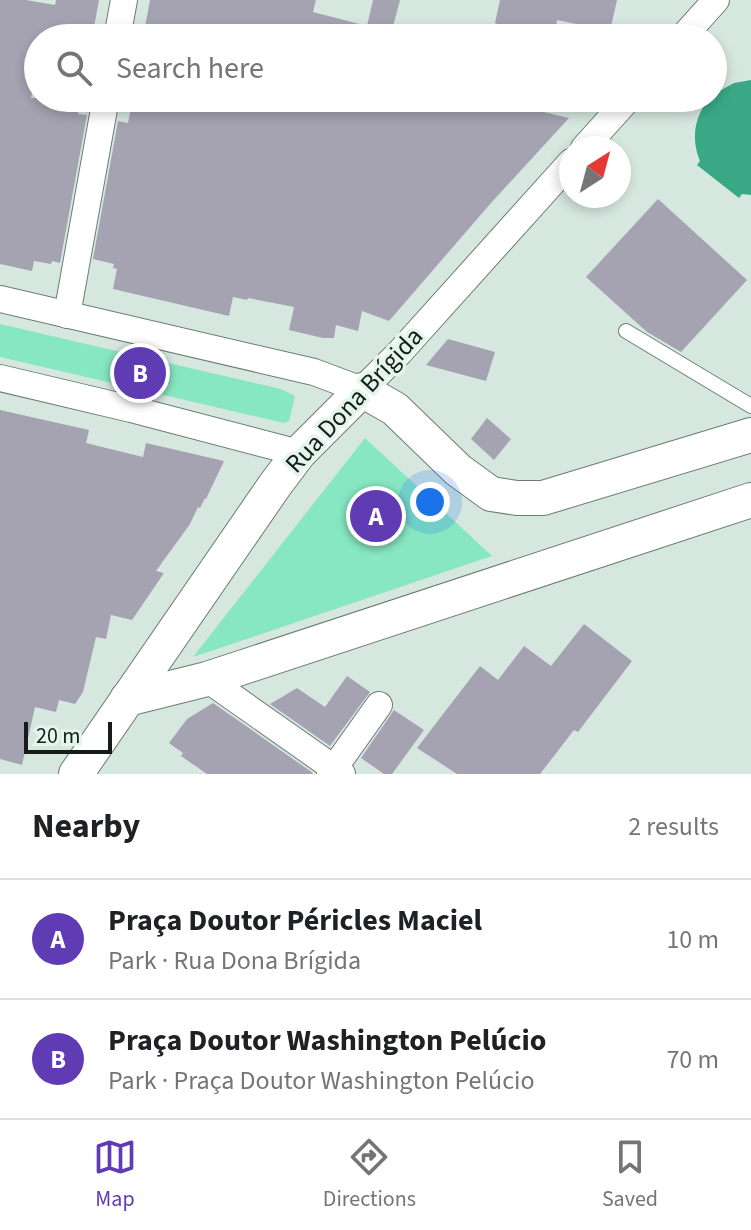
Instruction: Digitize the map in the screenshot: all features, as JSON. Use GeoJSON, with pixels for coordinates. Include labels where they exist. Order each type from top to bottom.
{"type":"FeatureCollection","features":[{"type":"Feature","properties":{"kind":"street"},"geometry":{"type":"LineString","coordinates":[[120,24],[124,0]]}},
{"type":"Feature","properties":{"kind":"street"},"geometry":{"type":"LineString","coordinates":[[695,24],[716,0]]}},
{"type":"Feature","properties":{"kind":"street"},"geometry":{"type":"LineString","coordinates":[[67,315],[103,112]]}},
{"type":"Feature","properties":{"kind":"street"},"geometry":{"type":"LineString","coordinates":[[595,136],[616,112]]}},
{"type":"Feature","properties":{"kind":"street","name":"Rua Dona Brígida"},"geometry":{"type":"LineString","coordinates":[[76,774],[299,453],[400,352],[559,175]]}},
{"type":"Feature","properties":{"kind":"street"},"geometry":{"type":"LineString","coordinates":[[0,299],[314,372],[362,390],[395,409],[458,470],[491,494],[543,498],[751,435]]}},
{"type":"Feature","properties":{"kind":"street"},"geometry":{"type":"LineString","coordinates":[[0,378],[299,453]]}},
{"type":"Feature","properties":{"kind":"street"},"geometry":{"type":"LineString","coordinates":[[127,699],[207,679],[751,500]]}},
{"type":"Feature","properties":{"kind":"street"},"geometry":{"type":"LineString","coordinates":[[207,679],[335,772],[379,705]]}},
{"type":"Feature","properties":{"kind":"lane"},"geometry":{"type":"LineString","coordinates":[[626,331],[751,406]]}},
{"type":"Feature","properties":{"kind":"shaded area"},"geometry":{"type":"Polygon","coordinates":[[[751,80],[751,195],[742,194],[739,198],[697,165],[700,161],[696,144],[700,112],[727,112],[727,87],[751,80]]]}},
{"type":"Feature","properties":{"kind":"shaded area"},"geometry":{"type":"Polygon","coordinates":[[[0,324],[281,389],[295,396],[289,421],[284,423],[0,357],[0,324]]]}},
{"type":"Feature","properties":{"kind":"shaded area"},"geometry":{"type":"Polygon","coordinates":[[[365,438],[492,556],[193,657],[365,438]]]}},
{"type":"Feature","properties":{"kind":"building"},"geometry":{"type":"Polygon","coordinates":[[[0,0],[55,5],[56,0],[99,0],[95,24],[24,24],[24,112],[78,112],[87,115],[60,263],[34,261],[32,271],[0,264],[0,0]]]}},
{"type":"Feature","properties":{"kind":"building"},"geometry":{"type":"Polygon","coordinates":[[[150,0],[316,0],[313,12],[359,24],[146,24],[150,0]]]}},
{"type":"Feature","properties":{"kind":"building"},"geometry":{"type":"Polygon","coordinates":[[[373,0],[400,0],[394,24],[367,24],[373,0]]]}},
{"type":"Feature","properties":{"kind":"building"},"geometry":{"type":"Polygon","coordinates":[[[500,0],[617,0],[612,24],[576,24],[557,20],[556,24],[495,23],[500,0]]]}},
{"type":"Feature","properties":{"kind":"building"},"geometry":{"type":"Polygon","coordinates":[[[130,112],[544,112],[569,118],[389,321],[362,311],[358,331],[336,325],[334,338],[289,330],[294,307],[233,297],[229,316],[113,289],[117,269],[113,268],[114,264],[93,259],[118,121],[128,123],[130,112]]]}},
{"type":"Feature","properties":{"kind":"building"},"geometry":{"type":"Polygon","coordinates":[[[658,199],[747,280],[681,352],[647,332],[586,277],[658,199]]]}},
{"type":"Feature","properties":{"kind":"building"},"geometry":{"type":"Polygon","coordinates":[[[448,339],[495,352],[486,381],[426,365],[448,339]]]}},
{"type":"Feature","properties":{"kind":"building"},"geometry":{"type":"Polygon","coordinates":[[[0,410],[89,430],[86,443],[143,457],[146,443],[224,461],[206,499],[156,571],[164,573],[132,620],[111,615],[106,639],[96,637],[83,692],[75,704],[59,700],[56,712],[35,707],[22,765],[0,759],[0,410]]]}},
{"type":"Feature","properties":{"kind":"building"},"geometry":{"type":"Polygon","coordinates":[[[487,418],[511,439],[494,460],[471,439],[487,418]]]}},
{"type":"Feature","properties":{"kind":"building"},"geometry":{"type":"Polygon","coordinates":[[[584,624],[632,661],[578,732],[574,730],[540,774],[457,774],[417,748],[480,666],[498,680],[524,646],[551,666],[584,624]]]}},
{"type":"Feature","properties":{"kind":"building"},"geometry":{"type":"Polygon","coordinates":[[[347,676],[370,692],[330,746],[270,704],[297,688],[325,707],[347,676]]]}},
{"type":"Feature","properties":{"kind":"building"},"geometry":{"type":"Polygon","coordinates":[[[213,703],[313,773],[207,774],[181,756],[183,753],[169,743],[187,719],[213,703]]]}},
{"type":"Feature","properties":{"kind":"building"},"geometry":{"type":"Polygon","coordinates":[[[394,710],[424,730],[392,774],[384,774],[361,758],[394,710]]]}},
{"type":"Feature","properties":{"kind":"place","name":"Praça Doutor Washington Pelúcio"},"geometry":{"type":"Point","coordinates":[140,373]}},
{"type":"Feature","properties":{"kind":"place","name":"Praça Doutor Péricles Maciel"},"geometry":{"type":"Point","coordinates":[376,516]}}]}
